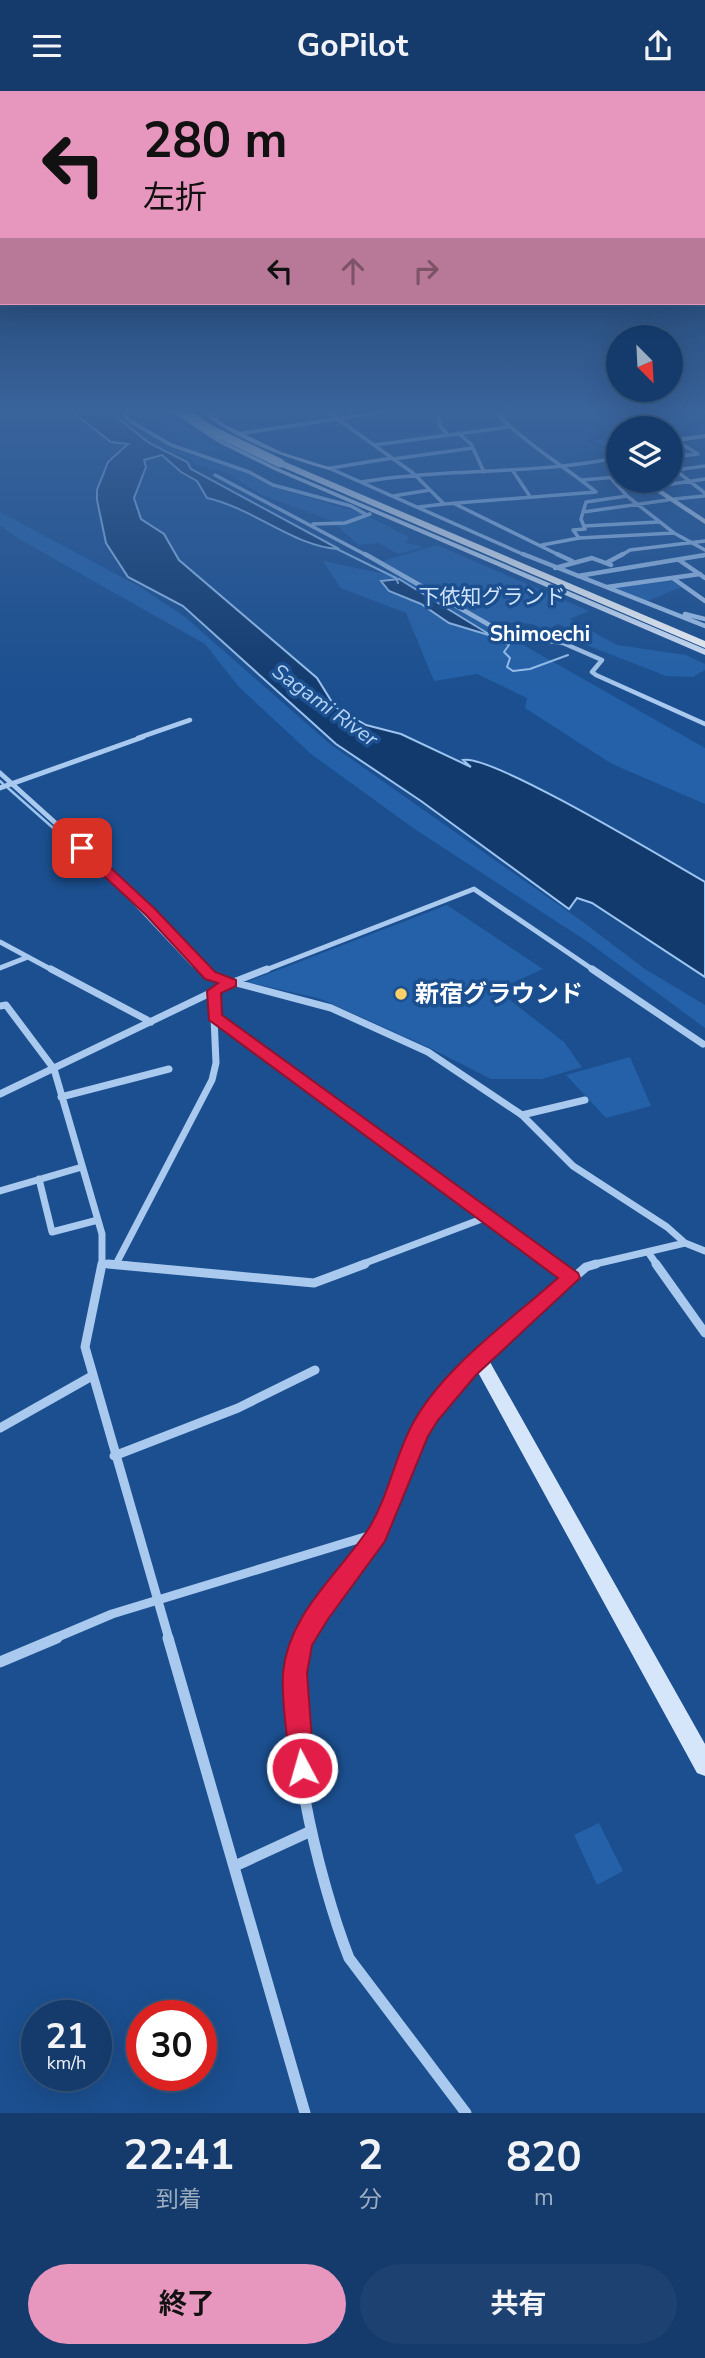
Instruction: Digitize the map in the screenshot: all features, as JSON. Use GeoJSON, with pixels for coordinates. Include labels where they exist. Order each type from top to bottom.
{"type":"FeatureCollection","features":[{"type":"Feature","properties":{"kind":"highway"},"geometry":{"type":"LineString","coordinates":[[381,504],[705,645]]}},
{"type":"Feature","properties":{"kind":"highway"},"geometry":{"type":"LineString","coordinates":[[385,504],[705,638]]}},
{"type":"Feature","properties":{"kind":"street"},"geometry":{"type":"LineString","coordinates":[[274,504],[507,635],[543,639],[578,648],[602,660],[592,672],[596,675],[705,724]]}},
{"type":"Feature","properties":{"kind":"street"},"geometry":{"type":"LineString","coordinates":[[345,504],[368,515]]}},
{"type":"Feature","properties":{"kind":"street"},"geometry":{"type":"LineString","coordinates":[[360,504],[705,652]]}},
{"type":"Feature","properties":{"kind":"street"},"geometry":{"type":"LineString","coordinates":[[412,504],[555,568],[705,626]]}},
{"type":"Feature","properties":{"kind":"street"},"geometry":{"type":"LineString","coordinates":[[418,507],[441,504]]}},
{"type":"Feature","properties":{"kind":"street"},"geometry":{"type":"LineString","coordinates":[[456,504],[572,561]]}},
{"type":"Feature","properties":{"kind":"street"},"geometry":{"type":"LineString","coordinates":[[579,538],[573,530],[585,529],[582,513],[585,504]]}},
{"type":"Feature","properties":{"kind":"street"},"geometry":{"type":"LineString","coordinates":[[582,513],[645,504]]}},
{"type":"Feature","properties":{"kind":"street"},"geometry":{"type":"LineString","coordinates":[[678,504],[705,522]]}},
{"type":"Feature","properties":{"kind":"street"},"geometry":{"type":"LineString","coordinates":[[636,506],[674,533],[705,550]]}},
{"type":"Feature","properties":{"kind":"street"},"geometry":{"type":"LineString","coordinates":[[313,524],[345,523],[377,512]]}},
{"type":"Feature","properties":{"kind":"street"},"geometry":{"type":"LineString","coordinates":[[584,526],[659,522]]}},
{"type":"Feature","properties":{"kind":"street"},"geometry":{"type":"LineString","coordinates":[[540,545],[579,538],[674,533]]}},
{"type":"Feature","properties":{"kind":"street"},"geometry":{"type":"LineString","coordinates":[[618,535],[630,550]]}},
{"type":"Feature","properties":{"kind":"street"},"geometry":{"type":"LineString","coordinates":[[608,562],[630,550],[705,541]]}},
{"type":"Feature","properties":{"kind":"street"},"geometry":{"type":"LineString","coordinates":[[575,576],[705,555]]}},
{"type":"Feature","properties":{"kind":"street"},"geometry":{"type":"LineString","coordinates":[[555,568],[572,561],[592,558],[608,562],[617,569]]}},
{"type":"Feature","properties":{"kind":"street"},"geometry":{"type":"LineString","coordinates":[[679,559],[705,578]]}},
{"type":"Feature","properties":{"kind":"street"},"geometry":{"type":"LineString","coordinates":[[605,587],[700,574]]}},
{"type":"Feature","properties":{"kind":"street"},"geometry":{"type":"LineString","coordinates":[[674,579],[705,601]]}},
{"type":"Feature","properties":{"kind":"street"},"geometry":{"type":"LineString","coordinates":[[676,615],[705,618]]}},
{"type":"Feature","properties":{"kind":"street"},"geometry":{"type":"LineString","coordinates":[[0,788],[190,720]]}},
{"type":"Feature","properties":{"kind":"street"},"geometry":{"type":"LineString","coordinates":[[0,773],[112,874],[210,976],[331,1008],[428,1052],[522,1115],[573,1166],[667,1227],[685,1243],[705,1251]]}},
{"type":"Feature","properties":{"kind":"street"},"geometry":{"type":"LineString","coordinates":[[0,1094],[231,983],[474,889],[703,1044]]}},
{"type":"Feature","properties":{"kind":"street"},"geometry":{"type":"LineString","coordinates":[[0,942],[152,1022]]}},
{"type":"Feature","properties":{"kind":"street"},"geometry":{"type":"LineString","coordinates":[[0,968],[28,957]]}},
{"type":"Feature","properties":{"kind":"street"},"geometry":{"type":"LineString","coordinates":[[116,1264],[212,1080],[216,1063],[214,991]]}},
{"type":"Feature","properties":{"kind":"street"},"geometry":{"type":"LineString","coordinates":[[0,1006],[6,1005],[54,1069],[98,1220],[103,1244],[102,1263],[85,1347],[114,1456],[305,2113]]}},
{"type":"Feature","properties":{"kind":"street"},"geometry":{"type":"LineString","coordinates":[[214,1017],[571,1278]]}},
{"type":"Feature","properties":{"kind":"street"},"geometry":{"type":"LineString","coordinates":[[61,1097],[169,1069]]}},
{"type":"Feature","properties":{"kind":"street"},"geometry":{"type":"LineString","coordinates":[[522,1115],[584,1100]]}},
{"type":"Feature","properties":{"kind":"street"},"geometry":{"type":"LineString","coordinates":[[0,1191],[82,1167]]}},
{"type":"Feature","properties":{"kind":"street"},"geometry":{"type":"LineString","coordinates":[[39,1178],[52,1232],[98,1220]]}},
{"type":"Feature","properties":{"kind":"street"},"geometry":{"type":"LineString","coordinates":[[102,1263],[314,1283],[487,1217]]}},
{"type":"Feature","properties":{"kind":"street"},"geometry":{"type":"LineString","coordinates":[[466,2113],[349,1958],[335,1930],[311,1831],[299,1747],[296,1685],[302,1641],[320,1611],[378,1533],[420,1431],[430,1414],[480,1360],[571,1278],[596,1262],[685,1243]]}},
{"type":"Feature","properties":{"kind":"street"},"geometry":{"type":"LineString","coordinates":[[648,1252],[705,1333]]}},
{"type":"Feature","properties":{"kind":"street"},"geometry":{"type":"LineString","coordinates":[[480,1360],[705,1765]]}},
{"type":"Feature","properties":{"kind":"street"},"geometry":{"type":"LineString","coordinates":[[114,1456],[238,1408],[315,1370]]}},
{"type":"Feature","properties":{"kind":"street"},"geometry":{"type":"LineString","coordinates":[[0,1428],[92,1376]]}},
{"type":"Feature","properties":{"kind":"street"},"geometry":{"type":"LineString","coordinates":[[0,1663],[112,1614],[378,1533]]}},
{"type":"Feature","properties":{"kind":"street"},"geometry":{"type":"LineString","coordinates":[[235,1866],[311,1831]]}},
{"type":"Feature","properties":{"kind":"green space"},"geometry":{"type":"Polygon","coordinates":[[[287,504],[331,504],[361,513],[409,537],[406,543],[424,547],[398,554],[378,543],[359,545],[330,520],[287,504]]]}},
{"type":"Feature","properties":{"kind":"green space"},"geometry":{"type":"Polygon","coordinates":[[[0,512],[140,587],[185,617],[330,744],[583,922],[645,969],[705,1005],[705,1028],[588,942],[416,830],[311,754],[239,687],[205,644],[19,539],[0,526],[0,512]]]}},
{"type":"Feature","properties":{"kind":"green space","name":"下依知グランド"},"geometry":{"type":"Polygon","coordinates":[[[437,545],[589,611],[570,619],[617,645],[686,655],[705,664],[705,670],[693,677],[666,676],[579,642],[577,632],[558,624],[546,630],[532,624],[481,621],[705,748],[705,804],[612,764],[525,708],[527,698],[477,674],[434,681],[406,613],[341,588],[323,561],[399,577],[376,563],[437,545]]]}},
{"type":"Feature","properties":{"kind":"green space"},"geometry":{"type":"Polygon","coordinates":[[[672,581],[682,587],[647,601],[612,588],[672,581]]]}},
{"type":"Feature","properties":{"kind":"green space","name":"新宿グラウンド"},"geometry":{"type":"Polygon","coordinates":[[[447,905],[543,969],[497,990],[564,1042],[582,1067],[542,1079],[491,1079],[428,1047],[321,999],[247,982],[447,905]]]}},
{"type":"Feature","properties":{"kind":"green space"},"geometry":{"type":"Polygon","coordinates":[[[630,1057],[651,1106],[606,1118],[566,1075],[630,1057]]]}},
{"type":"Feature","properties":{"kind":"green space"},"geometry":{"type":"Polygon","coordinates":[[[599,1823],[623,1871],[597,1885],[574,1835],[599,1823]]]}},
{"type":"Feature","properties":{"kind":"water","name":"Sagami River"},"geometry":{"type":"Polygon","coordinates":[[[98,504],[136,504],[141,519],[164,534],[179,560],[317,678],[335,707],[366,725],[401,734],[471,767],[463,760],[480,762],[507,773],[581,811],[705,882],[705,977],[592,903],[577,898],[569,909],[421,801],[336,744],[183,606],[128,577],[106,543],[98,504]]]}},
{"type":"Feature","properties":{"kind":"water"},"geometry":{"type":"Polygon","coordinates":[[[227,504],[256,504],[339,549],[306,542],[227,504]]]}},
{"type":"Feature","properties":{"kind":"water"},"geometry":{"type":"Polygon","coordinates":[[[399,579],[492,636],[449,623],[421,604],[389,591],[381,581],[399,579]]]}},
{"type":"Feature","properties":{"kind":"waterway"},"geometry":{"type":"LineString","coordinates":[[335,548],[396,578],[398,583]]}},
{"type":"Feature","properties":{"kind":"waterway"},"geometry":{"type":"LineString","coordinates":[[490,635],[509,645],[504,652],[510,658],[507,667],[513,671],[530,669],[568,655]]}},
{"type":"Feature","properties":{"kind":"waterway"},"geometry":{"type":"LineString","coordinates":[[0,781],[3,784]]}},
{"type":"Feature","properties":{"kind":"waterway"},"geometry":{"type":"LineString","coordinates":[[8,788],[114,882],[193,966]]}},
{"type":"Feature","properties":{"kind":"place","name":"新宿グラウンド"},"geometry":{"type":"Point","coordinates":[401,994]}},
{"type":"Feature","properties":{"kind":"district","name":"Shimoechi"},"geometry":{"type":"Point","coordinates":[540,634]}},
{"type":"Feature","properties":{"kind":"route"},"geometry":{"type":"LineString","coordinates":[[82,848],[150,912],[210,976],[231,983],[214,991],[214,1017],[571,1278],[469,1369],[430,1414],[420,1431],[378,1533],[320,1611],[302,1641],[295,1673],[302,1768]]}}]}
